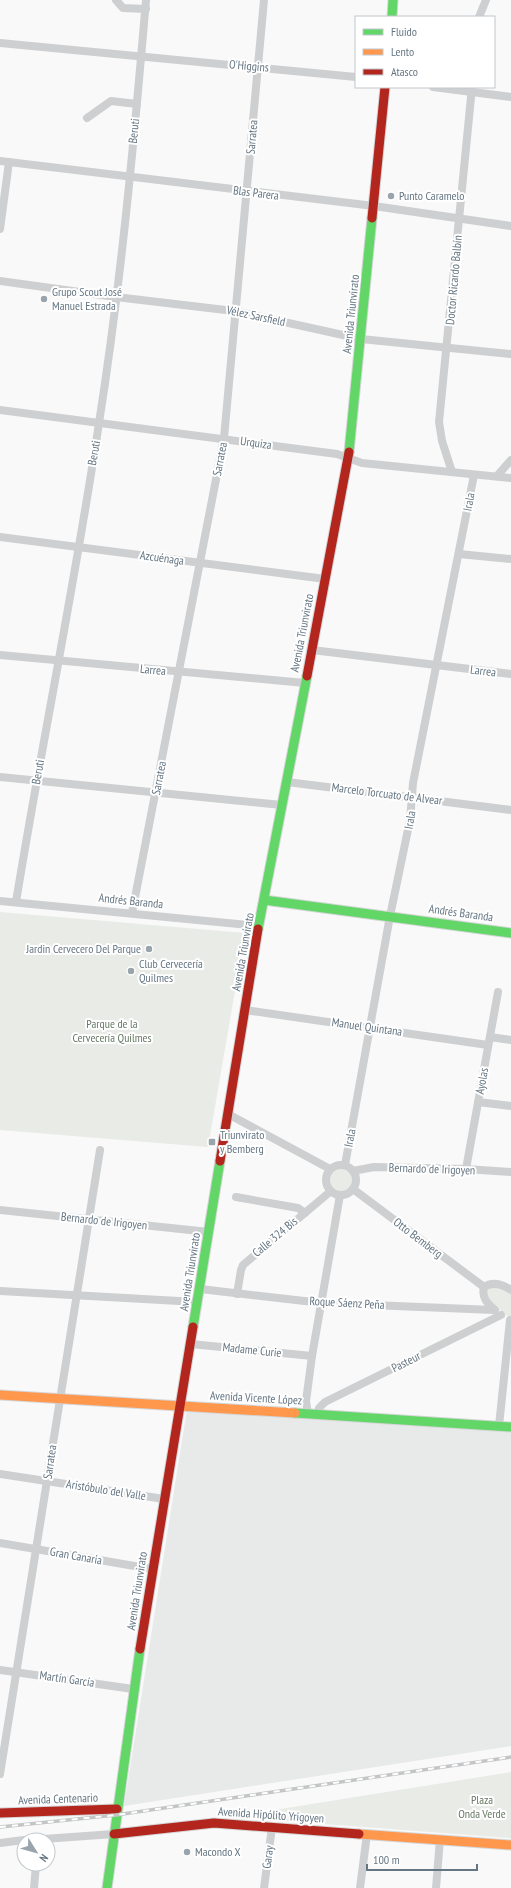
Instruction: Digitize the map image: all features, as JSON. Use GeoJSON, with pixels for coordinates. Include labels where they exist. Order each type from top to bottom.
{"type":"FeatureCollection","features":[{"type":"Feature","properties":{"kind":"street"},"geometry":{"type":"LineString","coordinates":[[116,0],[123,8],[146,10]]}},
{"type":"Feature","properties":{"kind":"street","name":"Beruti"},"geometry":{"type":"LineString","coordinates":[[16,902],[99,423],[130,178],[146,0]]}},
{"type":"Feature","properties":{"kind":"street","name":"Sarratea"},"geometry":{"type":"LineString","coordinates":[[132,913],[224,438],[234,311],[247,192],[264,0]]}},
{"type":"Feature","properties":{"kind":"street"},"geometry":{"type":"LineString","coordinates":[[392,16],[394,0]]}},
{"type":"Feature","properties":{"kind":"street"},"geometry":{"type":"LineString","coordinates":[[479,16],[486,0]]}},
{"type":"Feature","properties":{"kind":"street","name":"O'Higgins"},"geometry":{"type":"LineString","coordinates":[[0,43],[355,77]]}},
{"type":"Feature","properties":{"kind":"street","name":"Avenida Triunvirato"},"geometry":{"type":"LineString","coordinates":[[107,1888],[152,1569],[191,1344],[259,926],[348,459],[385,88]]}},
{"type":"Feature","properties":{"kind":"street"},"geometry":{"type":"LineString","coordinates":[[446,88],[471,90],[511,98]]}},
{"type":"Feature","properties":{"kind":"street","name":"Doctor Ricardo Balbín"},"geometry":{"type":"LineString","coordinates":[[452,472],[440,431],[471,90]]}},
{"type":"Feature","properties":{"kind":"street"},"geometry":{"type":"LineString","coordinates":[[87,118],[111,101],[137,104]]}},
{"type":"Feature","properties":{"kind":"street","name":"Blas Parera"},"geometry":{"type":"LineString","coordinates":[[0,161],[130,178],[374,206],[511,226]]}},
{"type":"Feature","properties":{"kind":"street"},"geometry":{"type":"LineString","coordinates":[[0,229],[9,162]]}},
{"type":"Feature","properties":{"kind":"street","name":"Vélez Sarsfield"},"geometry":{"type":"LineString","coordinates":[[0,281],[234,311],[361,339],[511,354]]}},
{"type":"Feature","properties":{"kind":"street","name":"Urquiza"},"geometry":{"type":"LineString","coordinates":[[0,410],[224,438],[337,454],[362,463],[511,478]]}},
{"type":"Feature","properties":{"kind":"street"},"geometry":{"type":"LineString","coordinates":[[497,476],[511,460]]}},
{"type":"Feature","properties":{"kind":"street","name":"Irala"},"geometry":{"type":"LineString","coordinates":[[345,1165],[390,916],[410,820],[413,783],[474,475]]}},
{"type":"Feature","properties":{"kind":"street","name":"Azcuénaga"},"geometry":{"type":"LineString","coordinates":[[0,537],[325,579]]}},
{"type":"Feature","properties":{"kind":"street"},"geometry":{"type":"LineString","coordinates":[[459,554],[511,559]]}},
{"type":"Feature","properties":{"kind":"street","name":"Larrea"},"geometry":{"type":"LineString","coordinates":[[312,650],[511,674]]}},
{"type":"Feature","properties":{"kind":"street","name":"Larrea"},"geometry":{"type":"LineString","coordinates":[[0,655],[305,683]]}},
{"type":"Feature","properties":{"kind":"street"},"geometry":{"type":"LineString","coordinates":[[0,778],[282,805]]}},
{"type":"Feature","properties":{"kind":"street","name":"Marcelo Torcuato de Alvear"},"geometry":{"type":"LineString","coordinates":[[287,782],[413,796],[511,810]]}},
{"type":"Feature","properties":{"kind":"street","name":"Andrés Baranda"},"geometry":{"type":"LineString","coordinates":[[264,900],[511,931]]}},
{"type":"Feature","properties":{"kind":"street","name":"Andrés Baranda"},"geometry":{"type":"LineString","coordinates":[[0,901],[259,926]]}},
{"type":"Feature","properties":{"kind":"street","name":"Ayolas"},"geometry":{"type":"LineString","coordinates":[[466,1169],[498,992]]}},
{"type":"Feature","properties":{"kind":"street","name":"Manuel Quintana"},"geometry":{"type":"LineString","coordinates":[[245,1010],[489,1041],[511,1040]]}},
{"type":"Feature","properties":{"kind":"street"},"geometry":{"type":"LineString","coordinates":[[478,1102],[511,1106]]}},
{"type":"Feature","properties":{"kind":"street"},"geometry":{"type":"LineString","coordinates":[[228,1114],[330,1169]]}},
{"type":"Feature","properties":{"kind":"street","name":"Sarratea"},"geometry":{"type":"LineString","coordinates":[[0,1774],[100,1150]]}},
{"type":"Feature","properties":{"kind":"street"},"geometry":{"type":"LineString","coordinates":[[340,1165],[345,1165],[353,1170],[356,1180],[353,1189],[340,1195],[331,1191],[326,1178],[330,1169],[340,1165]]}},
{"type":"Feature","properties":{"kind":"street","name":"Bernardo de Irigoyen"},"geometry":{"type":"LineString","coordinates":[[353,1170],[374,1167],[466,1169],[511,1172]]}},
{"type":"Feature","properties":{"kind":"street","name":"Otto Bemberg"},"geometry":{"type":"LineString","coordinates":[[353,1189],[484,1287]]}},
{"type":"Feature","properties":{"kind":"street","name":"Calle 324 Bis"},"geometry":{"type":"LineString","coordinates":[[237,1294],[243,1265],[331,1191]]}},
{"type":"Feature","properties":{"kind":"street"},"geometry":{"type":"LineString","coordinates":[[308,1414],[306,1401],[312,1356],[340,1195]]}},
{"type":"Feature","properties":{"kind":"street"},"geometry":{"type":"LineString","coordinates":[[236,1198],[298,1208],[305,1212]]}},
{"type":"Feature","properties":{"kind":"street","name":"Bernardo de Irigoyen"},"geometry":{"type":"LineString","coordinates":[[0,1210],[209,1232]]}},
{"type":"Feature","properties":{"kind":"street"},"geometry":{"type":"LineString","coordinates":[[499,1426],[510,1321],[486,1301],[483,1292],[484,1287],[497,1283],[511,1290]]}},
{"type":"Feature","properties":{"kind":"street","name":"Roque Sáenz Peña"},"geometry":{"type":"LineString","coordinates":[[200,1289],[322,1303],[498,1312]]}},
{"type":"Feature","properties":{"kind":"street"},"geometry":{"type":"LineString","coordinates":[[0,1291],[197,1302]]}},
{"type":"Feature","properties":{"kind":"street","name":"Pasteur"},"geometry":{"type":"LineString","coordinates":[[318,1414],[319,1408],[325,1402],[498,1312]]}},
{"type":"Feature","properties":{"kind":"street","name":"Madame Curie"},"geometry":{"type":"LineString","coordinates":[[191,1344],[312,1356]]}},
{"type":"Feature","properties":{"kind":"street","name":"Avenida Vicente López"},"geometry":{"type":"LineString","coordinates":[[0,1395],[511,1427]]}},
{"type":"Feature","properties":{"kind":"street","name":"Aristóbulo del Valle"},"geometry":{"type":"LineString","coordinates":[[0,1474],[164,1499]]}},
{"type":"Feature","properties":{"kind":"street","name":"Gran Canaria"},"geometry":{"type":"LineString","coordinates":[[0,1543],[152,1569]]}},
{"type":"Feature","properties":{"kind":"street","name":"Martín García"},"geometry":{"type":"LineString","coordinates":[[0,1670],[134,1689]]}},
{"type":"Feature","properties":{"kind":"street","name":"Avenida Centenario"},"geometry":{"type":"LineString","coordinates":[[0,1813],[117,1809]]}},
{"type":"Feature","properties":{"kind":"street","name":"Avenida Hipólito Yrigoyen"},"geometry":{"type":"LineString","coordinates":[[56,1839],[114,1834],[207,1823],[440,1838],[511,1845]]}},
{"type":"Feature","properties":{"kind":"street","name":"Garay"},"geometry":{"type":"LineString","coordinates":[[264,1888],[272,1827]]}},
{"type":"Feature","properties":{"kind":"street"},"geometry":{"type":"LineString","coordinates":[[360,1888],[367,1834]]}},
{"type":"Feature","properties":{"kind":"street"},"geometry":{"type":"LineString","coordinates":[[436,1888],[440,1838]]}},
{"type":"Feature","properties":{"kind":"street"},"geometry":{"type":"LineString","coordinates":[[0,1842],[16,1841]]}},
{"type":"Feature","properties":{"kind":"street"},"geometry":{"type":"LineString","coordinates":[[34,1888],[35,1872]]}},
{"type":"Feature","properties":{"kind":"shaded area"},"geometry":{"type":"Polygon","coordinates":[[[187,1409],[511,1432],[511,1746],[124,1806],[187,1409]]]}},
{"type":"Feature","properties":{"kind":"green space","name":"Parque de la Cervecería Quilmes"},"geometry":{"type":"Polygon","coordinates":[[[0,912],[245,933],[208,1147],[0,1130],[0,912]]]}},
{"type":"Feature","properties":{"kind":"green space"},"geometry":{"type":"Polygon","coordinates":[[[341,1168],[350,1171],[353,1180],[350,1189],[341,1192],[332,1189],[329,1180],[332,1171],[341,1168]]]}},
{"type":"Feature","properties":{"kind":"green space"},"geometry":{"type":"Polygon","coordinates":[[[496,1286],[511,1293],[511,1319],[488,1300],[486,1289],[496,1286]]]}},
{"type":"Feature","properties":{"kind":"green space","name":"Plaza Onda Verde"},"geometry":{"type":"Polygon","coordinates":[[[511,1772],[511,1838],[231,1817],[505,1773],[511,1772]]]}},
{"type":"Feature","properties":{"kind":"railway"},"geometry":{"type":"LineString","coordinates":[[0,1827],[116,1815],[511,1757]]}},
{"type":"Feature","properties":{"kind":"traffic: fast"},"geometry":{"type":"LineString","coordinates":[[392,16],[393,0]]}},
{"type":"Feature","properties":{"kind":"traffic: fast"},"geometry":{"type":"LineString","coordinates":[[349,452],[372,218]]}},
{"type":"Feature","properties":{"kind":"traffic: fast"},"geometry":{"type":"LineString","coordinates":[[258,929],[307,676]]}},
{"type":"Feature","properties":{"kind":"traffic: fast"},"geometry":{"type":"LineString","coordinates":[[264,900],[511,933]]}},
{"type":"Feature","properties":{"kind":"traffic: fast"},"geometry":{"type":"LineString","coordinates":[[193,1327],[220,1161]]}},
{"type":"Feature","properties":{"kind":"traffic: fast"},"geometry":{"type":"LineString","coordinates":[[295,1413],[511,1427]]}},
{"type":"Feature","properties":{"kind":"traffic: fast"},"geometry":{"type":"LineString","coordinates":[[107,1888],[140,1649]]}},
{"type":"Feature","properties":{"kind":"traffic: slow"},"geometry":{"type":"LineString","coordinates":[[0,1395],[295,1413]]}},
{"type":"Feature","properties":{"kind":"traffic: slow"},"geometry":{"type":"LineString","coordinates":[[359,1834],[511,1845]]}},
{"type":"Feature","properties":{"kind":"traffic: jam"},"geometry":{"type":"LineString","coordinates":[[372,218],[385,88]]}},
{"type":"Feature","properties":{"kind":"traffic: jam"},"geometry":{"type":"LineString","coordinates":[[307,676],[349,452]]}},
{"type":"Feature","properties":{"kind":"traffic: jam"},"geometry":{"type":"LineString","coordinates":[[220,1161],[258,929]]}},
{"type":"Feature","properties":{"kind":"traffic: jam"},"geometry":{"type":"LineString","coordinates":[[140,1649],[193,1327]]}},
{"type":"Feature","properties":{"kind":"traffic: jam"},"geometry":{"type":"LineString","coordinates":[[0,1813],[117,1809]]}},
{"type":"Feature","properties":{"kind":"traffic: jam"},"geometry":{"type":"LineString","coordinates":[[114,1834],[214,1823],[359,1834]]}},
{"type":"Feature","properties":{"kind":"place","name":"Punto Caramelo"},"geometry":{"type":"Point","coordinates":[391,196]}},
{"type":"Feature","properties":{"kind":"place","name":"Grupo Scout José Manuel Estrada"},"geometry":{"type":"Point","coordinates":[44,299]}},
{"type":"Feature","properties":{"kind":"place","name":"Jardin Cervecero Del Parque"},"geometry":{"type":"Point","coordinates":[149,949]}},
{"type":"Feature","properties":{"kind":"place","name":"Club Cervecería Quilmes"},"geometry":{"type":"Point","coordinates":[131,971]}},
{"type":"Feature","properties":{"kind":"place","name":"Triunvirato y Bemberg"},"geometry":{"type":"Point","coordinates":[212,1142]}},
{"type":"Feature","properties":{"kind":"place","name":"Macondo X"},"geometry":{"type":"Point","coordinates":[187,1852]}}]}
